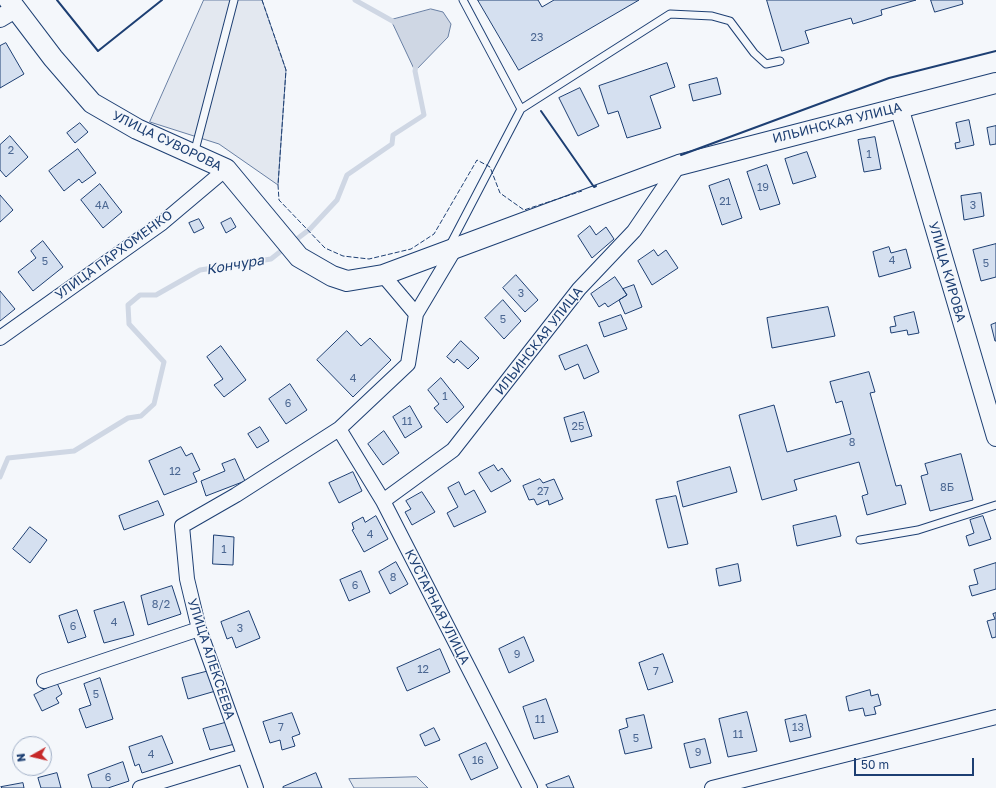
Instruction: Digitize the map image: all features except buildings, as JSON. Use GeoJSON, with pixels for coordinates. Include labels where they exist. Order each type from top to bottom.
{"type":"FeatureCollection","features":[{"type":"Feature","properties":{"kind":"main road","name":"УЛИЦА СУВОРОВА"},"geometry":{"type":"LineString","coordinates":[[8,9],[92,103],[137,129],[194,156],[226,169],[277,230]]}},
{"type":"Feature","properties":{"kind":"main road","name":"ИЛЬИНСКАЯ УЛИЦА"},"geometry":{"type":"LineString","coordinates":[[277,230],[299,257],[332,276],[347,281],[383,275],[678,165],[996,83]]}},
{"type":"Feature","properties":{"kind":"street","name":"УЛИЦА КИРОВА"},"geometry":{"type":"LineString","coordinates":[[899,107],[996,438]]}},
{"type":"Feature","properties":{"kind":"street","name":"ИЛЬИНСКАЯ УЛИЦА"},"geometry":{"type":"LineString","coordinates":[[383,501],[453,450],[579,289],[634,231],[678,165]]}},
{"type":"Feature","properties":{"kind":"street","name":"УЛИЦА ПАРХОМЕНКО"},"geometry":{"type":"LineString","coordinates":[[0,338],[162,223],[226,169]]}},
{"type":"Feature","properties":{"kind":"street"},"geometry":{"type":"LineString","coordinates":[[339,429],[408,364],[416,314],[451,249]]}},
{"type":"Feature","properties":{"kind":"street"},"geometry":{"type":"LineString","coordinates":[[383,275],[416,314]]}},
{"type":"Feature","properties":{"kind":"street","name":"КУСТАРНАЯ УЛИЦА"},"geometry":{"type":"LineString","coordinates":[[339,429],[383,501],[530,788]]}},
{"type":"Feature","properties":{"kind":"street","name":"УЛИЦА АЛЕКСЕЕВА"},"geometry":{"type":"LineString","coordinates":[[256,788],[199,629],[187,579],[182,526],[236,495],[339,429]]}},
{"type":"Feature","properties":{"kind":"street"},"geometry":{"type":"LineString","coordinates":[[44,681],[199,629]]}},
{"type":"Feature","properties":{"kind":"street"},"geometry":{"type":"LineString","coordinates":[[712,788],[996,717]]}},
{"type":"Feature","properties":{"kind":"street"},"geometry":{"type":"LineString","coordinates":[[140,788],[244,756]]}},
{"type":"Feature","properties":{"kind":"lane"},"geometry":{"type":"LineString","coordinates":[[194,156],[234,0]]}},
{"type":"Feature","properties":{"kind":"lane"},"geometry":{"type":"LineString","coordinates":[[463,0],[521,109]]}},
{"type":"Feature","properties":{"kind":"lane"},"geometry":{"type":"LineString","coordinates":[[451,249],[521,109],[670,14],[712,16],[730,21],[754,53],[766,64],[780,61]]}},
{"type":"Feature","properties":{"kind":"lane"},"geometry":{"type":"LineString","coordinates":[[860,540],[918,530],[996,505]]}},
{"type":"Feature","properties":{"kind":"shaded area"},"geometry":{"type":"Polygon","coordinates":[[[204,0],[262,0],[286,70],[278,185],[219,144],[150,122],[204,0]]]}},
{"type":"Feature","properties":{"kind":"shaded area"},"geometry":{"type":"Polygon","coordinates":[[[431,9],[443,12],[451,24],[448,37],[415,71],[391,20],[431,9]]]}},
{"type":"Feature","properties":{"kind":"shaded area"},"geometry":{"type":"Polygon","coordinates":[[[417,777],[428,788],[354,788],[349,779],[417,777]]]}},
{"type":"Feature","properties":{"kind":"waterway"},"geometry":{"type":"LineString","coordinates":[[355,0],[396,23]]}},
{"type":"Feature","properties":{"kind":"waterway","name":"Кончура"},"geometry":{"type":"LineString","coordinates":[[293,242],[310,229],[337,200],[347,175],[392,144],[393,135],[424,115],[415,71],[416,65]]}},
{"type":"Feature","properties":{"kind":"waterway","name":"Кончура"},"geometry":{"type":"LineString","coordinates":[[0,477],[8,458],[74,451],[128,418],[141,416],[154,404],[164,362],[129,324],[128,305],[140,295],[156,295],[200,270],[271,259],[286,247]]}},
{"type":"Feature","properties":{"kind":"fence"},"geometry":{"type":"LineString","coordinates":[[262,0],[286,70],[278,185],[279,200],[325,248],[343,256],[369,259],[411,249],[434,234],[477,160],[490,167],[500,193],[524,210],[582,191]]}},
{"type":"Feature","properties":{"kind":"wall"},"geometry":{"type":"LineString","coordinates":[[57,0],[98,51],[162,0]]}},
{"type":"Feature","properties":{"kind":"wall"},"geometry":{"type":"LineString","coordinates":[[681,155],[889,78],[996,51]]}},
{"type":"Feature","properties":{"kind":"wall"},"geometry":{"type":"LineString","coordinates":[[541,111],[594,187],[596,186]]}}]}
